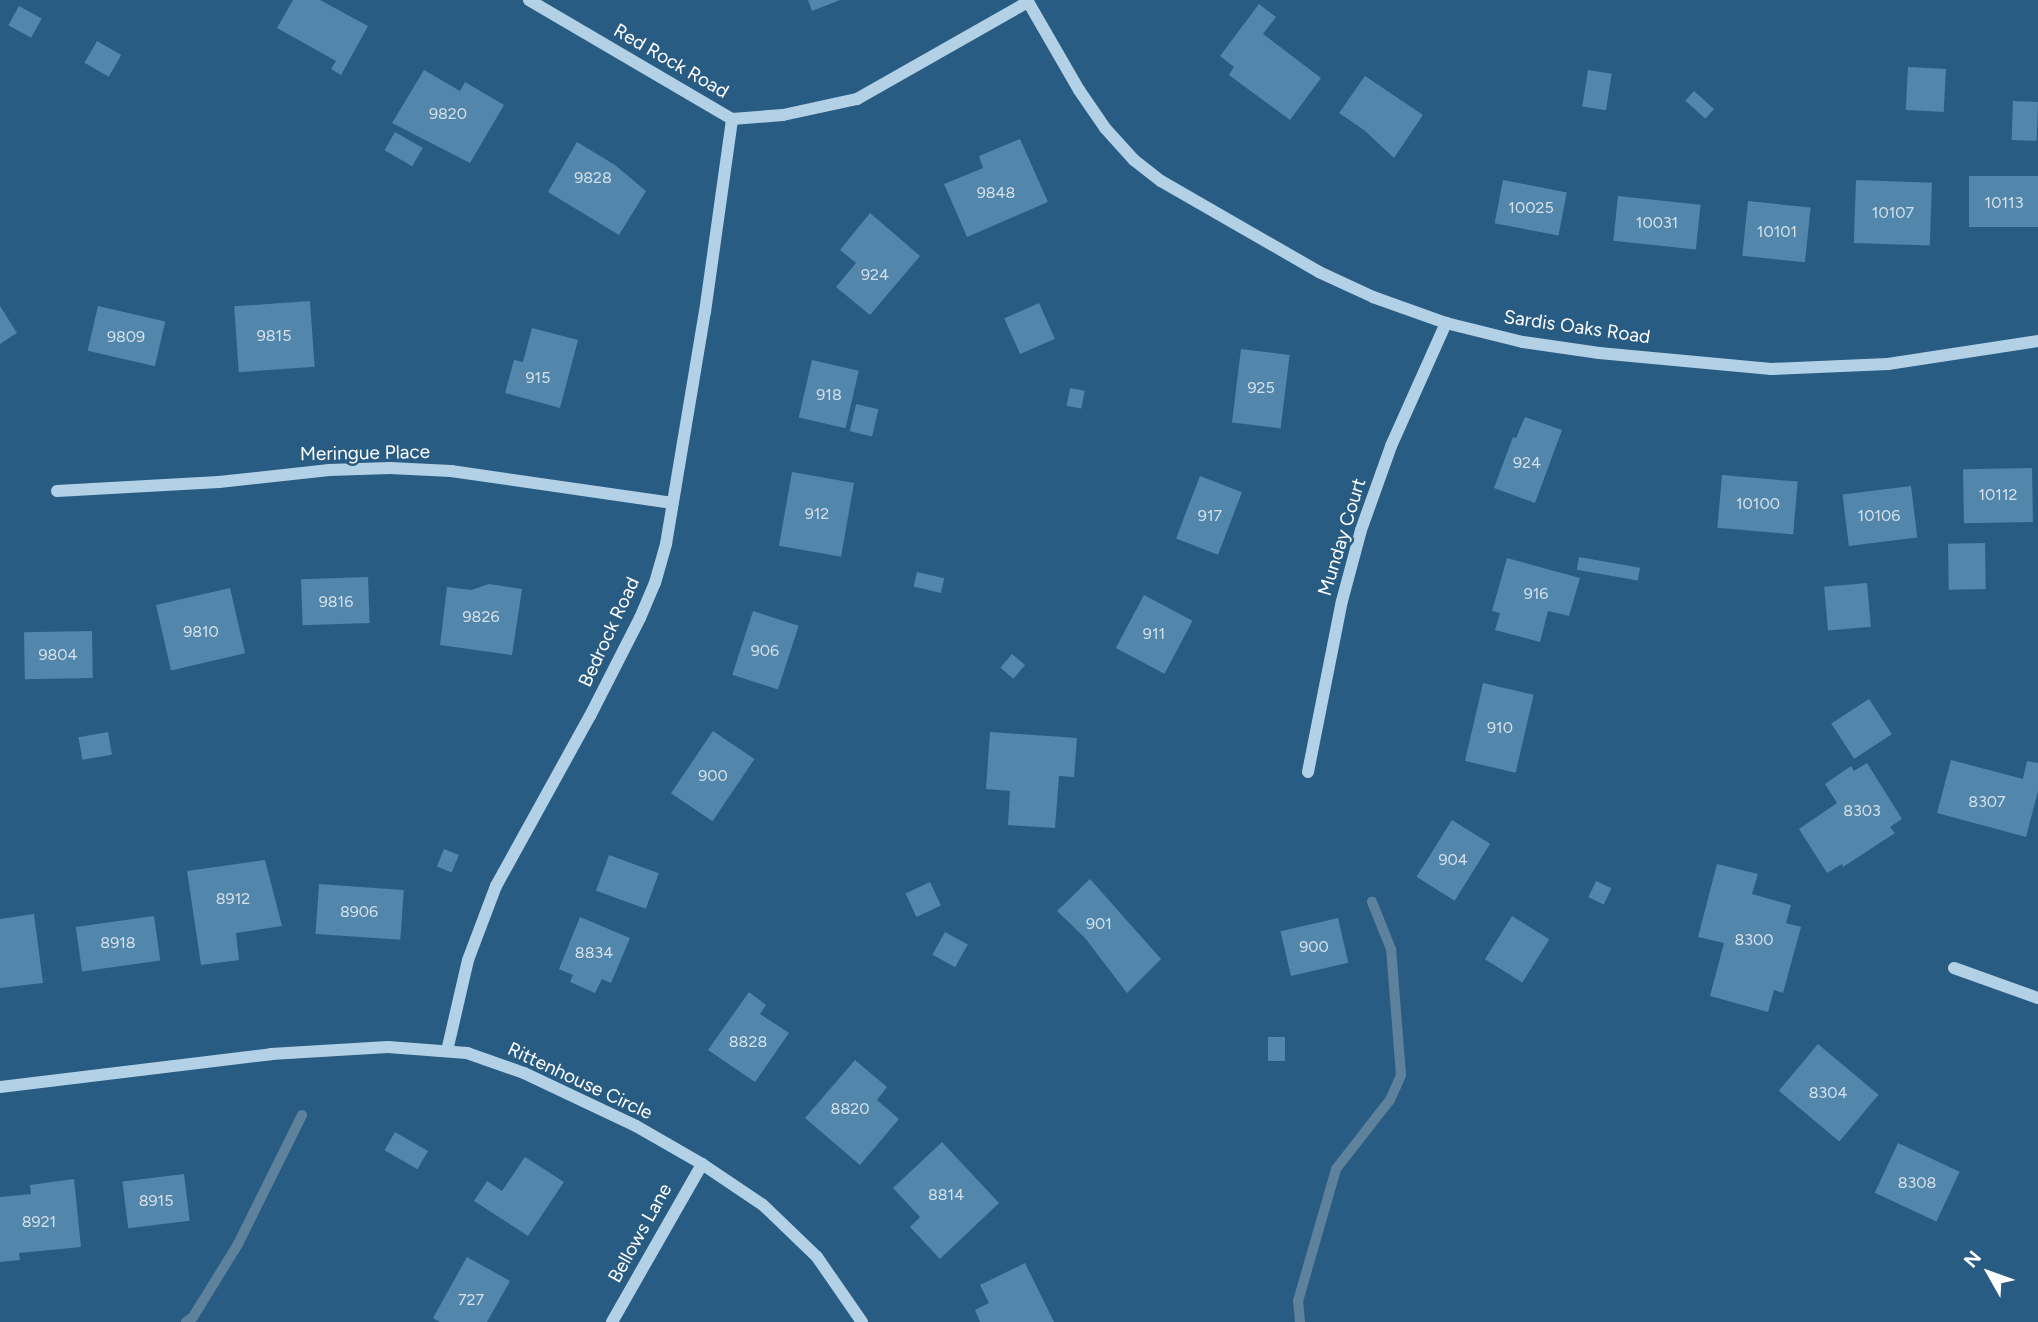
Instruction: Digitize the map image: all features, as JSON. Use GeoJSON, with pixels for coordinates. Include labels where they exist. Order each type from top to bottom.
{"type":"FeatureCollection","features":[{"type":"Feature","properties":{"kind":"street","name":"Red Rock Road"},"geometry":{"type":"LineString","coordinates":[[529,0],[732,119],[783,115],[857,99],[1028,1]]}},
{"type":"Feature","properties":{"kind":"street","name":"Sardis Oaks Road"},"geometry":{"type":"LineString","coordinates":[[1028,1],[1079,90],[1105,128],[1135,160],[1161,181],[1319,272],[1373,297],[1446,323],[1523,342],[1771,369],[1888,364],[2038,341]]}},
{"type":"Feature","properties":{"kind":"street","name":"Bedrock Road"},"geometry":{"type":"LineString","coordinates":[[447,1051],[468,960],[496,886],[640,618],[666,544],[705,312],[732,119]]}},
{"type":"Feature","properties":{"kind":"street","name":"Munday Court"},"geometry":{"type":"LineString","coordinates":[[1308,772],[1342,601],[1361,530],[1391,446],[1446,323]]}},
{"type":"Feature","properties":{"kind":"street","name":"Meringue Place"},"geometry":{"type":"LineString","coordinates":[[57,491],[219,482],[329,470],[390,468],[451,471],[673,503]]}},
{"type":"Feature","properties":{"kind":"street"},"geometry":{"type":"LineString","coordinates":[[1954,968],[2038,998]]}},
{"type":"Feature","properties":{"kind":"street","name":"Rittenhouse Circle"},"geometry":{"type":"LineString","coordinates":[[0,1087],[271,1054],[388,1047],[467,1053],[524,1073],[636,1126],[702,1164],[763,1205],[817,1257],[862,1322]]}},
{"type":"Feature","properties":{"kind":"street","name":"Bellows Lane"},"geometry":{"type":"LineString","coordinates":[[612,1322],[702,1164]]}},
{"type":"Feature","properties":{"kind":"building"},"geometry":{"type":"Polygon","coordinates":[[[293,0],[320,0],[368,26],[341,75],[331,69],[336,61],[277,28],[293,0]]]}},
{"type":"Feature","properties":{"kind":"building"},"geometry":{"type":"Polygon","coordinates":[[[808,0],[840,0],[812,11],[808,0]]]}},
{"type":"Feature","properties":{"kind":"building"},"geometry":{"type":"Polygon","coordinates":[[[1259,4],[1276,17],[1263,34],[1321,78],[1290,120],[1229,75],[1234,67],[1220,56],[1259,4]]]}},
{"type":"Feature","properties":{"kind":"building"},"geometry":{"type":"Polygon","coordinates":[[[19,6],[42,19],[31,38],[8,25],[19,6]]]}},
{"type":"Feature","properties":{"kind":"building"},"geometry":{"type":"Polygon","coordinates":[[[97,41],[121,55],[109,77],[84,63],[97,41]]]}},
{"type":"Feature","properties":{"kind":"building"},"geometry":{"type":"Polygon","coordinates":[[[1908,67],[1946,69],[1944,112],[1906,110],[1908,67]]]}},
{"type":"Feature","properties":{"kind":"building"},"geometry":{"type":"Polygon","coordinates":[[[424,70],[460,91],[465,82],[504,105],[470,163],[392,123],[424,70]]]}},
{"type":"Feature","properties":{"kind":"building"},"geometry":{"type":"Polygon","coordinates":[[[1588,70],[1612,74],[1606,110],[1582,107],[1588,70]]]}},
{"type":"Feature","properties":{"kind":"building"},"geometry":{"type":"Polygon","coordinates":[[[1365,76],[1423,115],[1394,158],[1364,130],[1339,113],[1365,76]]]}},
{"type":"Feature","properties":{"kind":"building"},"geometry":{"type":"Polygon","coordinates":[[[1694,91],[1714,109],[1705,119],[1685,101],[1694,91]]]}},
{"type":"Feature","properties":{"kind":"building"},"geometry":{"type":"Polygon","coordinates":[[[2013,101],[2038,102],[2037,141],[2012,140],[2013,101]]]}},
{"type":"Feature","properties":{"kind":"building"},"geometry":{"type":"Polygon","coordinates":[[[395,132],[423,148],[412,166],[384,150],[395,132]]]}},
{"type":"Feature","properties":{"kind":"building"},"geometry":{"type":"Polygon","coordinates":[[[1020,139],[1048,202],[967,237],[944,184],[983,168],[979,156],[1020,139]]]}},
{"type":"Feature","properties":{"kind":"building"},"geometry":{"type":"Polygon","coordinates":[[[577,142],[615,165],[646,191],[619,235],[548,192],[577,142]]]}},
{"type":"Feature","properties":{"kind":"building"},"geometry":{"type":"Polygon","coordinates":[[[1969,176],[2038,176],[2038,227],[1969,227],[1969,176]]]}},
{"type":"Feature","properties":{"kind":"building"},"geometry":{"type":"Polygon","coordinates":[[[1503,180],[1567,192],[1558,236],[1495,223],[1503,180]]]}},
{"type":"Feature","properties":{"kind":"building"},"geometry":{"type":"Polygon","coordinates":[[[1856,180],[1932,183],[1930,246],[1854,243],[1856,180]]]}},
{"type":"Feature","properties":{"kind":"building"},"geometry":{"type":"Polygon","coordinates":[[[1618,196],[1701,205],[1696,249],[1613,241],[1618,196]]]}},
{"type":"Feature","properties":{"kind":"building"},"geometry":{"type":"Polygon","coordinates":[[[1748,201],[1811,208],[1805,262],[1742,256],[1748,201]]]}},
{"type":"Feature","properties":{"kind":"building"},"geometry":{"type":"Polygon","coordinates":[[[870,213],[920,256],[870,315],[836,287],[856,263],[840,250],[870,213]]]}},
{"type":"Feature","properties":{"kind":"building"},"geometry":{"type":"Polygon","coordinates":[[[310,301],[315,367],[239,372],[234,306],[310,301]]]}},
{"type":"Feature","properties":{"kind":"building"},"geometry":{"type":"Polygon","coordinates":[[[1039,303],[1055,339],[1020,354],[1004,318],[1039,303]]]}},
{"type":"Feature","properties":{"kind":"building"},"geometry":{"type":"Polygon","coordinates":[[[0,306],[17,333],[0,344],[0,306]]]}},
{"type":"Feature","properties":{"kind":"building"},"geometry":{"type":"Polygon","coordinates":[[[98,306],[165,322],[155,366],[88,351],[98,306]]]}},
{"type":"Feature","properties":{"kind":"building"},"geometry":{"type":"Polygon","coordinates":[[[532,328],[578,340],[560,408],[505,393],[514,360],[523,362],[532,328]]]}},
{"type":"Feature","properties":{"kind":"building"},"geometry":{"type":"Polygon","coordinates":[[[1241,349],[1290,355],[1281,428],[1232,422],[1241,349]]]}},
{"type":"Feature","properties":{"kind":"building"},"geometry":{"type":"Polygon","coordinates":[[[812,360],[859,371],[845,428],[799,417],[812,360]]]}},
{"type":"Feature","properties":{"kind":"building"},"geometry":{"type":"Polygon","coordinates":[[[1070,388],[1085,391],[1081,409],[1067,406],[1070,388]]]}},
{"type":"Feature","properties":{"kind":"building"},"geometry":{"type":"Polygon","coordinates":[[[856,404],[878,409],[872,436],[850,431],[856,404]]]}},
{"type":"Feature","properties":{"kind":"building"},"geometry":{"type":"Polygon","coordinates":[[[1525,417],[1562,430],[1535,503],[1494,488],[1513,437],[1516,438],[1525,417]]]}},
{"type":"Feature","properties":{"kind":"building"},"geometry":{"type":"Polygon","coordinates":[[[2032,468],[2033,522],[1964,523],[1963,469],[2032,468]]]}},
{"type":"Feature","properties":{"kind":"building"},"geometry":{"type":"Polygon","coordinates":[[[792,472],[854,483],[841,557],[779,546],[792,472]]]}},
{"type":"Feature","properties":{"kind":"building"},"geometry":{"type":"Polygon","coordinates":[[[1722,475],[1798,482],[1793,534],[1717,528],[1722,475]]]}},
{"type":"Feature","properties":{"kind":"building"},"geometry":{"type":"Polygon","coordinates":[[[1200,476],[1242,492],[1218,555],[1176,539],[1200,476]]]}},
{"type":"Feature","properties":{"kind":"building"},"geometry":{"type":"Polygon","coordinates":[[[1911,486],[1917,538],[1849,546],[1843,494],[1911,486]]]}},
{"type":"Feature","properties":{"kind":"building"},"geometry":{"type":"Polygon","coordinates":[[[1985,543],[1986,589],[1949,590],[1948,544],[1985,543]]]}},
{"type":"Feature","properties":{"kind":"building"},"geometry":{"type":"Polygon","coordinates":[[[1579,557],[1640,568],[1638,581],[1577,570],[1579,557]]]}},
{"type":"Feature","properties":{"kind":"building"},"geometry":{"type":"Polygon","coordinates":[[[1507,558],[1580,578],[1569,616],[1548,611],[1540,642],[1495,630],[1500,613],[1492,611],[1507,558]]]}},
{"type":"Feature","properties":{"kind":"building"},"geometry":{"type":"Polygon","coordinates":[[[917,572],[944,578],[941,593],[914,587],[917,572]]]}},
{"type":"Feature","properties":{"kind":"building"},"geometry":{"type":"Polygon","coordinates":[[[368,577],[370,623],[303,625],[301,579],[368,577]]]}},
{"type":"Feature","properties":{"kind":"building"},"geometry":{"type":"Polygon","coordinates":[[[1867,583],[1871,627],[1828,631],[1824,587],[1867,583]]]}},
{"type":"Feature","properties":{"kind":"building"},"geometry":{"type":"Polygon","coordinates":[[[489,584],[522,589],[512,655],[440,645],[447,587],[471,590],[489,584]]]}},
{"type":"Feature","properties":{"kind":"building"},"geometry":{"type":"Polygon","coordinates":[[[230,588],[245,653],[171,670],[156,605],[230,588]]]}},
{"type":"Feature","properties":{"kind":"building"},"geometry":{"type":"Polygon","coordinates":[[[1144,595],[1193,621],[1164,674],[1116,648],[1144,595]]]}},
{"type":"Feature","properties":{"kind":"building"},"geometry":{"type":"Polygon","coordinates":[[[753,611],[799,626],[778,690],[732,675],[753,611]]]}},
{"type":"Feature","properties":{"kind":"building"},"geometry":{"type":"Polygon","coordinates":[[[92,631],[93,678],[25,679],[24,632],[92,631]]]}},
{"type":"Feature","properties":{"kind":"building"},"geometry":{"type":"Polygon","coordinates":[[[1012,654],[1025,665],[1013,679],[1000,668],[1012,654]]]}},
{"type":"Feature","properties":{"kind":"building"},"geometry":{"type":"Polygon","coordinates":[[[1483,683],[1534,695],[1516,773],[1465,761],[1483,683]]]}},
{"type":"Feature","properties":{"kind":"building"},"geometry":{"type":"Polygon","coordinates":[[[1869,699],[1892,734],[1854,759],[1831,724],[1869,699]]]}},
{"type":"Feature","properties":{"kind":"building"},"geometry":{"type":"Polygon","coordinates":[[[713,731],[754,759],[713,821],[671,793],[713,731]]]}},
{"type":"Feature","properties":{"kind":"building"},"geometry":{"type":"Polygon","coordinates":[[[108,732],[112,755],[82,760],[78,737],[108,732]]]}},
{"type":"Feature","properties":{"kind":"building"},"geometry":{"type":"Polygon","coordinates":[[[990,732],[1077,738],[1074,777],[1059,776],[1055,828],[1008,825],[1010,791],[986,789],[990,732]]]}},
{"type":"Feature","properties":{"kind":"building"},"geometry":{"type":"Polygon","coordinates":[[[1951,760],[2023,779],[2027,761],[2038,763],[2038,791],[2026,837],[1937,813],[1951,760]]]}},
{"type":"Feature","properties":{"kind":"building"},"geometry":{"type":"Polygon","coordinates":[[[1867,763],[1902,819],[1890,827],[1895,833],[1843,867],[1842,864],[1827,873],[1799,829],[1837,803],[1825,784],[1851,766],[1854,771],[1867,763]]]}},
{"type":"Feature","properties":{"kind":"building"},"geometry":{"type":"Polygon","coordinates":[[[1452,820],[1490,844],[1455,901],[1416,877],[1452,820]]]}},
{"type":"Feature","properties":{"kind":"building"},"geometry":{"type":"Polygon","coordinates":[[[444,849],[459,855],[452,873],[437,867],[444,849]]]}},
{"type":"Feature","properties":{"kind":"building"},"geometry":{"type":"Polygon","coordinates":[[[609,855],[659,873],[646,909],[596,891],[609,855]]]}},
{"type":"Feature","properties":{"kind":"building"},"geometry":{"type":"Polygon","coordinates":[[[265,860],[282,926],[236,933],[239,960],[201,965],[187,871],[265,860]]]}},
{"type":"Feature","properties":{"kind":"building"},"geometry":{"type":"Polygon","coordinates":[[[1717,864],[1758,874],[1752,894],[1791,905],[1786,923],[1801,927],[1783,993],[1774,990],[1768,1012],[1710,996],[1724,943],[1698,937],[1717,864]]]}},
{"type":"Feature","properties":{"kind":"building"},"geometry":{"type":"Polygon","coordinates":[[[1090,879],[1161,959],[1127,993],[1085,938],[1057,911],[1090,879]]]}},
{"type":"Feature","properties":{"kind":"building"},"geometry":{"type":"Polygon","coordinates":[[[1596,881],[1611,888],[1604,904],[1588,897],[1596,881]]]}},
{"type":"Feature","properties":{"kind":"building"},"geometry":{"type":"Polygon","coordinates":[[[930,882],[941,906],[917,917],[906,893],[930,882]]]}},
{"type":"Feature","properties":{"kind":"building"},"geometry":{"type":"Polygon","coordinates":[[[319,884],[404,890],[400,940],[316,934],[319,884]]]}},
{"type":"Feature","properties":{"kind":"building"},"geometry":{"type":"Polygon","coordinates":[[[34,914],[43,983],[0,988],[0,919],[34,914]]]}},
{"type":"Feature","properties":{"kind":"building"},"geometry":{"type":"Polygon","coordinates":[[[154,916],[160,961],[82,972],[76,927],[154,916]]]}},
{"type":"Feature","properties":{"kind":"building"},"geometry":{"type":"Polygon","coordinates":[[[1512,916],[1549,939],[1522,983],[1485,959],[1512,916]]]}},
{"type":"Feature","properties":{"kind":"building"},"geometry":{"type":"Polygon","coordinates":[[[580,917],[630,938],[611,983],[602,979],[595,993],[570,982],[573,975],[559,969],[580,917]]]}},
{"type":"Feature","properties":{"kind":"building"},"geometry":{"type":"Polygon","coordinates":[[[1338,918],[1348,963],[1291,976],[1281,931],[1338,918]]]}},
{"type":"Feature","properties":{"kind":"building"},"geometry":{"type":"Polygon","coordinates":[[[945,932],[968,945],[955,967],[932,955],[945,932]]]}},
{"type":"Feature","properties":{"kind":"building"},"geometry":{"type":"Polygon","coordinates":[[[749,992],[766,1005],[760,1014],[789,1033],[755,1082],[708,1050],[749,992]]]}},
{"type":"Feature","properties":{"kind":"building"},"geometry":{"type":"Polygon","coordinates":[[[1268,1037],[1285,1037],[1285,1061],[1268,1061],[1268,1037]]]}},
{"type":"Feature","properties":{"kind":"building"},"geometry":{"type":"Polygon","coordinates":[[[1818,1044],[1879,1095],[1839,1142],[1779,1091],[1818,1044]]]}},
{"type":"Feature","properties":{"kind":"building"},"geometry":{"type":"Polygon","coordinates":[[[855,1060],[887,1087],[877,1100],[899,1119],[860,1165],[805,1118],[855,1060]]]}},
{"type":"Feature","properties":{"kind":"building"},"geometry":{"type":"Polygon","coordinates":[[[395,1132],[428,1151],[417,1169],[384,1150],[395,1132]]]}},
{"type":"Feature","properties":{"kind":"building"},"geometry":{"type":"Polygon","coordinates":[[[942,1142],[999,1203],[940,1259],[910,1227],[920,1217],[893,1188],[942,1142]]]}},
{"type":"Feature","properties":{"kind":"building"},"geometry":{"type":"Polygon","coordinates":[[[1898,1143],[1960,1172],[1936,1222],[1875,1193],[1898,1143]]]}},
{"type":"Feature","properties":{"kind":"building"},"geometry":{"type":"Polygon","coordinates":[[[525,1157],[564,1182],[528,1236],[474,1201],[487,1181],[502,1191],[525,1157]]]}},
{"type":"Feature","properties":{"kind":"building"},"geometry":{"type":"Polygon","coordinates":[[[184,1174],[190,1221],[128,1228],[122,1182],[184,1174]]]}},
{"type":"Feature","properties":{"kind":"building"},"geometry":{"type":"Polygon","coordinates":[[[74,1179],[81,1247],[19,1253],[20,1260],[0,1262],[0,1197],[31,1194],[30,1185],[74,1179]]]}},
{"type":"Feature","properties":{"kind":"building"},"geometry":{"type":"Polygon","coordinates":[[[467,1257],[510,1281],[487,1322],[440,1322],[433,1318],[467,1257]]]}},
{"type":"Feature","properties":{"kind":"building"},"geometry":{"type":"Polygon","coordinates":[[[1025,1263],[1054,1322],[980,1322],[975,1310],[989,1303],[980,1285],[1025,1263]]]}},
{"type":"Feature","properties":{"kind":"waterway"},"geometry":{"type":"LineString","coordinates":[[1300,1322],[1298,1301],[1336,1169],[1390,1100],[1401,1075],[1391,949],[1372,902]]}},
{"type":"Feature","properties":{"kind":"waterway"},"geometry":{"type":"LineString","coordinates":[[186,1322],[193,1317],[238,1244],[302,1115]]}}]}
